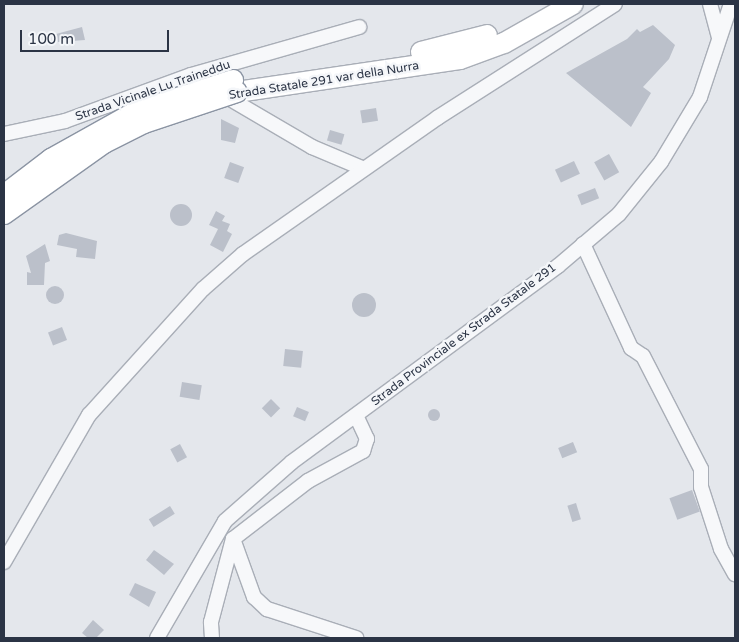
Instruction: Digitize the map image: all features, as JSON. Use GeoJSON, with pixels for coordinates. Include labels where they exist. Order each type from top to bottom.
{"type":"FeatureCollection","features":[{"type":"Feature","properties":{"kind":"highway","name":"Strada Statale 291 var della Nurra"},"geometry":{"type":"LineString","coordinates":[[4,195],[51,159],[137,111],[236,86],[439,49],[516,23],[545,4]]}},
{"type":"Feature","properties":{"kind":"highway","name":"Strada Statale 291 var della Nurra"},"geometry":{"type":"LineString","coordinates":[[4,214],[104,143],[144,124],[236,86],[460,59],[504,43],[573,4]]}},
{"type":"Feature","properties":{"kind":"street"},"geometry":{"type":"LineString","coordinates":[[4,562],[89,415],[171,322],[243,254],[364,169],[615,4]]}},
{"type":"Feature","properties":{"kind":"street"},"geometry":{"type":"LineString","coordinates":[[710,4],[718,18],[720,48]]}},
{"type":"Feature","properties":{"kind":"street","name":"Strada Provinciale ex Strada Statale 291"},"geometry":{"type":"LineString","coordinates":[[157,638],[226,521],[356,415],[583,244],[619,214],[661,162],[700,97],[720,48],[732,4]]}},
{"type":"Feature","properties":{"kind":"street","name":"Strada Vicinale Lu Traineddu"},"geometry":{"type":"LineString","coordinates":[[4,134],[65,121],[191,75],[360,27]]}},
{"type":"Feature","properties":{"kind":"street"},"geometry":{"type":"LineString","coordinates":[[191,75],[312,147],[364,169]]}},
{"type":"Feature","properties":{"kind":"street"},"geometry":{"type":"LineString","coordinates":[[583,244],[631,348],[643,356],[701,469],[704,496],[721,549],[735,574]]}},
{"type":"Feature","properties":{"kind":"street"},"geometry":{"type":"LineString","coordinates":[[212,638],[211,622],[233,539],[308,481],[362,451],[367,439],[356,415]]}},
{"type":"Feature","properties":{"kind":"street"},"geometry":{"type":"LineString","coordinates":[[233,539],[254,598],[267,609],[356,638]]}},
{"type":"Feature","properties":{"kind":"building"},"geometry":{"type":"Polygon","coordinates":[[[653,25],[675,45],[669,59],[643,87],[651,93],[631,127],[566,73],[627,39],[637,29],[640,32],[653,25]]]}},
{"type":"Feature","properties":{"kind":"building"},"geometry":{"type":"Polygon","coordinates":[[[82,27],[85,40],[58,42],[56,34],[82,27]]]}},
{"type":"Feature","properties":{"kind":"building"},"geometry":{"type":"Polygon","coordinates":[[[376,108],[378,121],[362,123],[360,111],[376,108]]]}},
{"type":"Feature","properties":{"kind":"building"},"geometry":{"type":"Polygon","coordinates":[[[221,119],[239,128],[235,143],[221,140],[221,119]]]}},
{"type":"Feature","properties":{"kind":"building"},"geometry":{"type":"Polygon","coordinates":[[[330,130],[344,134],[341,145],[327,141],[330,130]]]}},
{"type":"Feature","properties":{"kind":"building"},"geometry":{"type":"Polygon","coordinates":[[[609,154],[619,172],[604,181],[594,162],[609,154]]]}},
{"type":"Feature","properties":{"kind":"building"},"geometry":{"type":"Polygon","coordinates":[[[574,161],[580,174],[561,183],[555,170],[574,161]]]}},
{"type":"Feature","properties":{"kind":"building"},"geometry":{"type":"Polygon","coordinates":[[[230,162],[244,167],[238,183],[224,178],[230,162]]]}},
{"type":"Feature","properties":{"kind":"building"},"geometry":{"type":"Polygon","coordinates":[[[595,188],[599,198],[582,205],[577,195],[595,188]]]}},
{"type":"Feature","properties":{"kind":"building"},"geometry":{"type":"Polygon","coordinates":[[[181,204],[191,211],[192,215],[185,225],[181,226],[171,219],[170,215],[177,205],[181,204]]]}},
{"type":"Feature","properties":{"kind":"building"},"geometry":{"type":"Polygon","coordinates":[[[216,211],[225,216],[222,221],[230,224],[227,231],[232,234],[223,252],[210,245],[218,229],[209,225],[216,211]]]}},
{"type":"Feature","properties":{"kind":"building"},"geometry":{"type":"Polygon","coordinates":[[[66,233],[97,241],[95,259],[76,257],[77,249],[57,245],[59,235],[66,233]]]}},
{"type":"Feature","properties":{"kind":"building"},"geometry":{"type":"Polygon","coordinates":[[[45,244],[50,261],[45,263],[44,285],[27,285],[27,272],[31,273],[26,256],[45,244]]]}},
{"type":"Feature","properties":{"kind":"building"},"geometry":{"type":"Polygon","coordinates":[[[51,286],[59,286],[64,291],[62,302],[51,304],[46,299],[46,291],[51,286]]]}},
{"type":"Feature","properties":{"kind":"building"},"geometry":{"type":"Polygon","coordinates":[[[364,293],[369,294],[375,300],[375,310],[369,316],[364,317],[359,316],[353,310],[352,305],[353,300],[359,294],[364,293]]]}},
{"type":"Feature","properties":{"kind":"building"},"geometry":{"type":"Polygon","coordinates":[[[62,327],[67,340],[53,345],[48,332],[62,327]]]}},
{"type":"Feature","properties":{"kind":"building"},"geometry":{"type":"Polygon","coordinates":[[[285,349],[303,351],[301,368],[283,366],[285,349]]]}},
{"type":"Feature","properties":{"kind":"building"},"geometry":{"type":"Polygon","coordinates":[[[182,382],[202,385],[199,400],[180,397],[182,382]]]}},
{"type":"Feature","properties":{"kind":"building"},"geometry":{"type":"Polygon","coordinates":[[[271,399],[280,408],[271,417],[262,408],[271,399]]]}},
{"type":"Feature","properties":{"kind":"building"},"geometry":{"type":"Polygon","coordinates":[[[297,407],[309,412],[305,421],[293,416],[297,407]]]}},
{"type":"Feature","properties":{"kind":"building"},"geometry":{"type":"Polygon","coordinates":[[[432,409],[436,409],[440,415],[436,421],[432,421],[428,417],[428,413],[432,409]]]}},
{"type":"Feature","properties":{"kind":"building"},"geometry":{"type":"Polygon","coordinates":[[[573,442],[577,452],[562,458],[558,448],[573,442]]]}},
{"type":"Feature","properties":{"kind":"building"},"geometry":{"type":"Polygon","coordinates":[[[180,444],[187,457],[177,462],[170,449],[180,444]]]}},
{"type":"Feature","properties":{"kind":"building"},"geometry":{"type":"Polygon","coordinates":[[[692,490],[700,512],[677,520],[669,498],[692,490]]]}},
{"type":"Feature","properties":{"kind":"building"},"geometry":{"type":"Polygon","coordinates":[[[576,503],[581,519],[572,522],[567,506],[576,503]]]}},
{"type":"Feature","properties":{"kind":"building"},"geometry":{"type":"Polygon","coordinates":[[[170,506],[175,514],[154,527],[149,519],[170,506]]]}},
{"type":"Feature","properties":{"kind":"building"},"geometry":{"type":"Polygon","coordinates":[[[154,550],[174,564],[164,575],[146,560],[154,550]]]}},
{"type":"Feature","properties":{"kind":"building"},"geometry":{"type":"Polygon","coordinates":[[[135,583],[156,592],[149,607],[129,595],[135,583]]]}},
{"type":"Feature","properties":{"kind":"building"},"geometry":{"type":"Polygon","coordinates":[[[93,620],[104,630],[96,638],[88,638],[82,633],[93,620]]]}}]}
